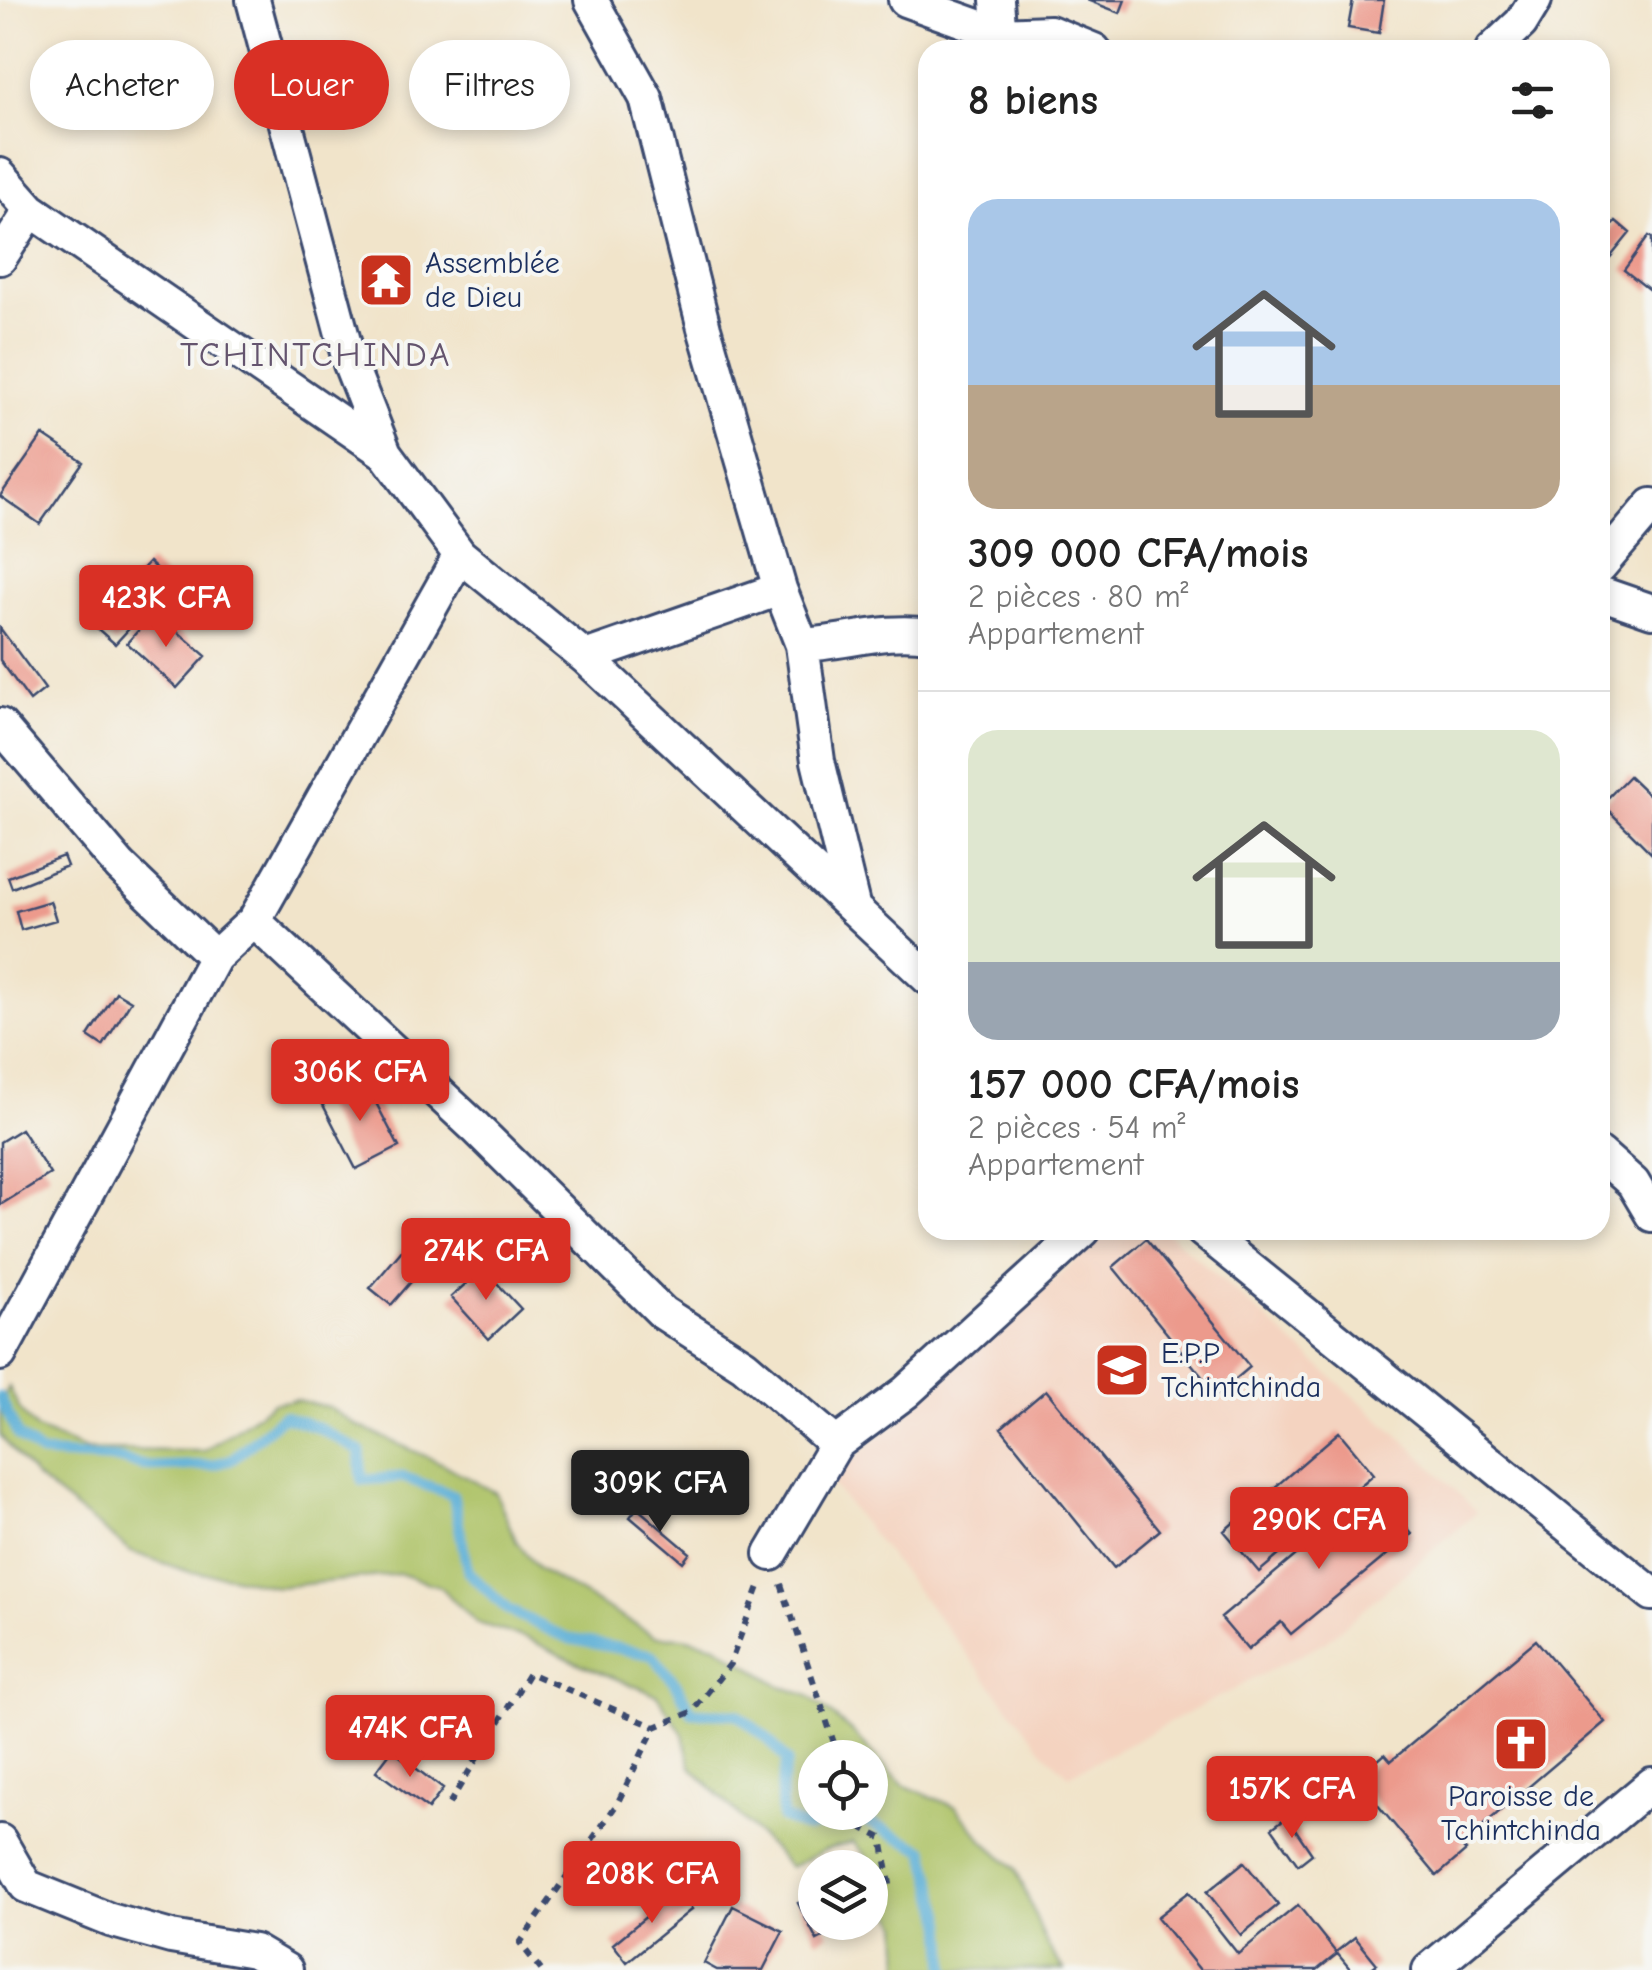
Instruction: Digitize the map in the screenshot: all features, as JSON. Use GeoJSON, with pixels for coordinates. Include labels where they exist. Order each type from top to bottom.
{"type":"FeatureCollection","features":[{"type":"Feature","properties":{"kind":"street"},"geometry":{"type":"LineString","coordinates":[[253,0],[350,364],[385,453],[460,555],[584,657],[918,969]]}},
{"type":"Feature","properties":{"kind":"street"},"geometry":{"type":"LineString","coordinates":[[591,0],[646,98],[704,328],[780,589],[802,645],[818,761],[854,909]]}},
{"type":"Feature","properties":{"kind":"street"},"geometry":{"type":"LineString","coordinates":[[905,0],[996,40]]}},
{"type":"Feature","properties":{"kind":"street"},"geometry":{"type":"LineString","coordinates":[[997,0],[1001,40]]}},
{"type":"Feature","properties":{"kind":"street"},"geometry":{"type":"LineString","coordinates":[[1502,40],[1521,22],[1535,0]]}},
{"type":"Feature","properties":{"kind":"street"},"geometry":{"type":"LineString","coordinates":[[1011,40],[1050,32],[1070,40]]}},
{"type":"Feature","properties":{"kind":"street"},"geometry":{"type":"LineString","coordinates":[[0,175],[32,210],[385,453]]}},
{"type":"Feature","properties":{"kind":"street"},"geometry":{"type":"LineString","coordinates":[[0,258],[32,210]]}},
{"type":"Feature","properties":{"kind":"street"},"geometry":{"type":"LineString","coordinates":[[1610,554],[1652,506]]}},
{"type":"Feature","properties":{"kind":"street"},"geometry":{"type":"LineString","coordinates":[[1,1353],[215,957],[254,921],[460,555]]}},
{"type":"Feature","properties":{"kind":"street"},"geometry":{"type":"LineString","coordinates":[[584,657],[780,589]]}},
{"type":"Feature","properties":{"kind":"street"},"geometry":{"type":"LineString","coordinates":[[1610,597],[1652,611]]}},
{"type":"Feature","properties":{"kind":"street"},"geometry":{"type":"LineString","coordinates":[[802,645],[901,630],[918,633]]}},
{"type":"Feature","properties":{"kind":"street"},"geometry":{"type":"LineString","coordinates":[[0,724],[120,866],[215,957]]}},
{"type":"Feature","properties":{"kind":"street"},"geometry":{"type":"LineString","coordinates":[[254,921],[476,1128],[663,1313],[744,1364],[836,1444]]}},
{"type":"Feature","properties":{"kind":"street"},"geometry":{"type":"LineString","coordinates":[[1610,1163],[1632,1183],[1652,1214]]}},
{"type":"Feature","properties":{"kind":"street"},"geometry":{"type":"LineString","coordinates":[[772,1554],[836,1444],[906,1392],[1073,1240]]}},
{"type":"Feature","properties":{"kind":"street"},"geometry":{"type":"LineString","coordinates":[[1214,1240],[1652,1594]]}},
{"type":"Feature","properties":{"kind":"street"},"geometry":{"type":"LineString","coordinates":[[1430,1970],[1652,1784]]}},
{"type":"Feature","properties":{"kind":"street"},"geometry":{"type":"LineString","coordinates":[[0,1842],[26,1886],[110,1920],[172,1938],[254,1951],[286,1970]]}},
{"type":"Feature","properties":{"kind":"path"},"geometry":{"type":"LineString","coordinates":[[541,1970],[520,1943],[617,1804],[655,1727],[692,1712],[730,1664],[772,1554]]}},
{"type":"Feature","properties":{"kind":"path"},"geometry":{"type":"LineString","coordinates":[[772,1554],[833,1740]]}},
{"type":"Feature","properties":{"kind":"path"},"geometry":{"type":"LineString","coordinates":[[449,1804],[530,1673],[655,1727]]}},
{"type":"Feature","properties":{"kind":"path"},"geometry":{"type":"LineString","coordinates":[[867,1830],[882,1838],[891,1890]]}},
{"type":"Feature","properties":{"kind":"shaded area","name":"E.P.P Tchintchinda"},"geometry":{"type":"Polygon","coordinates":[[[1099,1240],[1176,1240],[1415,1450],[1477,1512],[1326,1641],[1069,1775],[1045,1753],[829,1480],[1099,1240]]]}},
{"type":"Feature","properties":{"kind":"green space"},"geometry":{"type":"Polygon","coordinates":[[[9,1387],[21,1412],[37,1430],[86,1450],[204,1451],[273,1403],[296,1400],[328,1407],[356,1425],[441,1463],[496,1493],[516,1541],[538,1569],[655,1636],[683,1637],[716,1645],[781,1686],[809,1696],[851,1731],[860,1740],[798,1740],[798,1830],[888,1830],[888,1769],[903,1785],[956,1807],[985,1842],[1016,1869],[1047,1945],[1064,1970],[901,1970],[899,1925],[888,1905],[888,1850],[861,1850],[853,1842],[825,1850],[798,1850],[798,1863],[790,1867],[691,1767],[683,1734],[657,1695],[526,1638],[477,1623],[439,1586],[400,1574],[277,1587],[231,1576],[190,1572],[131,1552],[35,1477],[0,1435],[0,1404],[9,1387]]]}},
{"type":"Feature","properties":{"kind":"building"},"geometry":{"type":"Polygon","coordinates":[[[1087,0],[1125,0],[1120,13],[1087,0]]]}},
{"type":"Feature","properties":{"kind":"building"},"geometry":{"type":"Polygon","coordinates":[[[1353,0],[1384,0],[1379,33],[1348,28],[1353,0]]]}},
{"type":"Feature","properties":{"kind":"building"},"geometry":{"type":"Polygon","coordinates":[[[1616,221],[1630,233],[1610,258],[1610,228],[1616,221]]]}},
{"type":"Feature","properties":{"kind":"building"},"geometry":{"type":"Polygon","coordinates":[[[1649,236],[1652,238],[1652,292],[1624,270],[1649,236]]]}},
{"type":"Feature","properties":{"kind":"building"},"geometry":{"type":"Polygon","coordinates":[[[43,435],[83,462],[40,524],[0,496],[43,435]]]}},
{"type":"Feature","properties":{"kind":"building"},"geometry":{"type":"Polygon","coordinates":[[[149,562],[171,583],[115,644],[92,624],[149,562]]]}},
{"type":"Feature","properties":{"kind":"building"},"geometry":{"type":"Polygon","coordinates":[[[155,612],[206,656],[177,688],[127,643],[155,612]]]}},
{"type":"Feature","properties":{"kind":"building"},"geometry":{"type":"Polygon","coordinates":[[[0,628],[45,689],[30,701],[0,660],[0,628]]]}},
{"type":"Feature","properties":{"kind":"building"},"geometry":{"type":"Polygon","coordinates":[[[1629,776],[1652,798],[1652,854],[1610,812],[1610,796],[1629,776]]]}},
{"type":"Feature","properties":{"kind":"building"},"geometry":{"type":"Polygon","coordinates":[[[63,856],[67,866],[12,888],[8,877],[63,856]]]}},
{"type":"Feature","properties":{"kind":"building"},"geometry":{"type":"Polygon","coordinates":[[[50,901],[56,920],[21,930],[16,911],[50,901]]]}},
{"type":"Feature","properties":{"kind":"building"},"geometry":{"type":"Polygon","coordinates":[[[116,992],[131,1001],[103,1046],[88,1036],[116,992]]]}},
{"type":"Feature","properties":{"kind":"building"},"geometry":{"type":"Polygon","coordinates":[[[364,1080],[399,1147],[356,1169],[321,1101],[364,1080]]]}},
{"type":"Feature","properties":{"kind":"building"},"geometry":{"type":"Polygon","coordinates":[[[21,1129],[50,1174],[0,1205],[0,1142],[21,1129]]]}},
{"type":"Feature","properties":{"kind":"building"},"geometry":{"type":"Polygon","coordinates":[[[415,1235],[436,1253],[391,1305],[370,1288],[415,1235]]]}},
{"type":"Feature","properties":{"kind":"building"},"geometry":{"type":"Polygon","coordinates":[[[1147,1240],[1250,1367],[1217,1395],[1113,1267],[1147,1240]]]}},
{"type":"Feature","properties":{"kind":"building"},"geometry":{"type":"Polygon","coordinates":[[[483,1268],[521,1309],[489,1339],[451,1297],[483,1268]]]}},
{"type":"Feature","properties":{"kind":"building"},"geometry":{"type":"Polygon","coordinates":[[[1046,1390],[1160,1530],[1114,1568],[1001,1428],[1046,1390]]]}},
{"type":"Feature","properties":{"kind":"building"},"geometry":{"type":"Polygon","coordinates":[[[1339,1432],[1374,1474],[1259,1572],[1224,1531],[1339,1432]]]}},
{"type":"Feature","properties":{"kind":"building"},"geometry":{"type":"Polygon","coordinates":[[[1374,1490],[1412,1534],[1291,1634],[1281,1622],[1248,1650],[1221,1618],[1374,1490]]]}},
{"type":"Feature","properties":{"kind":"building"},"geometry":{"type":"Polygon","coordinates":[[[637,1508],[690,1553],[683,1562],[630,1517],[637,1508]]]}},
{"type":"Feature","properties":{"kind":"building"},"geometry":{"type":"Polygon","coordinates":[[[1536,1640],[1605,1722],[1460,1845],[1466,1851],[1437,1876],[1356,1779],[1385,1754],[1391,1761],[1536,1640]]]}},
{"type":"Feature","properties":{"kind":"building"},"geometry":{"type":"Polygon","coordinates":[[[392,1750],[443,1789],[428,1809],[376,1771],[392,1750]]]}},
{"type":"Feature","properties":{"kind":"building"},"geometry":{"type":"Polygon","coordinates":[[[1287,1817],[1312,1854],[1298,1865],[1272,1828],[1287,1817]]]}},
{"type":"Feature","properties":{"kind":"building"},"geometry":{"type":"Polygon","coordinates":[[[1244,1862],[1278,1905],[1241,1935],[1207,1892],[1244,1862]]]}},
{"type":"Feature","properties":{"kind":"building"},"geometry":{"type":"Polygon","coordinates":[[[677,1891],[692,1909],[627,1962],[613,1944],[677,1891]]]}},
{"type":"Feature","properties":{"kind":"building"},"geometry":{"type":"Polygon","coordinates":[[[1189,1892],[1238,1954],[1298,1905],[1337,1954],[1317,1970],[1200,1970],[1157,1917],[1189,1892]]]}},
{"type":"Feature","properties":{"kind":"building"},"geometry":{"type":"Polygon","coordinates":[[[733,1906],[783,1931],[763,1970],[717,1970],[704,1963],[733,1906]]]}},
{"type":"Feature","properties":{"kind":"building"},"geometry":{"type":"Polygon","coordinates":[[[1355,1937],[1377,1964],[1369,1970],[1351,1970],[1336,1952],[1355,1937]]]}},
{"type":"Feature","properties":{"kind":"waterway"},"geometry":{"type":"LineString","coordinates":[[0,1397],[18,1436],[41,1454],[117,1459],[149,1467],[213,1465],[232,1459],[283,1416],[317,1427],[360,1451],[362,1480],[403,1477],[453,1495],[468,1572],[508,1610],[566,1638],[652,1655],[675,1682],[692,1712],[737,1714],[766,1737],[787,1761],[781,1787],[782,1818],[807,1828],[856,1816],[925,1850],[944,1923],[947,1970]]}},
{"type":"Feature","properties":{"kind":"place","name":"Assemblée de Dieu"},"geometry":{"type":"Point","coordinates":[386,280]}},
{"type":"Feature","properties":{"kind":"place","name":"E.P.P Tchintchinda"},"geometry":{"type":"Point","coordinates":[1122,1370]}},
{"type":"Feature","properties":{"kind":"place","name":"Paroisse de Tchintchinda"},"geometry":{"type":"Point","coordinates":[1521,1744]}},
{"type":"Feature","properties":{"kind":"district","name":"TCHINTCHINDA"},"geometry":{"type":"Point","coordinates":[316,354]}}]}
